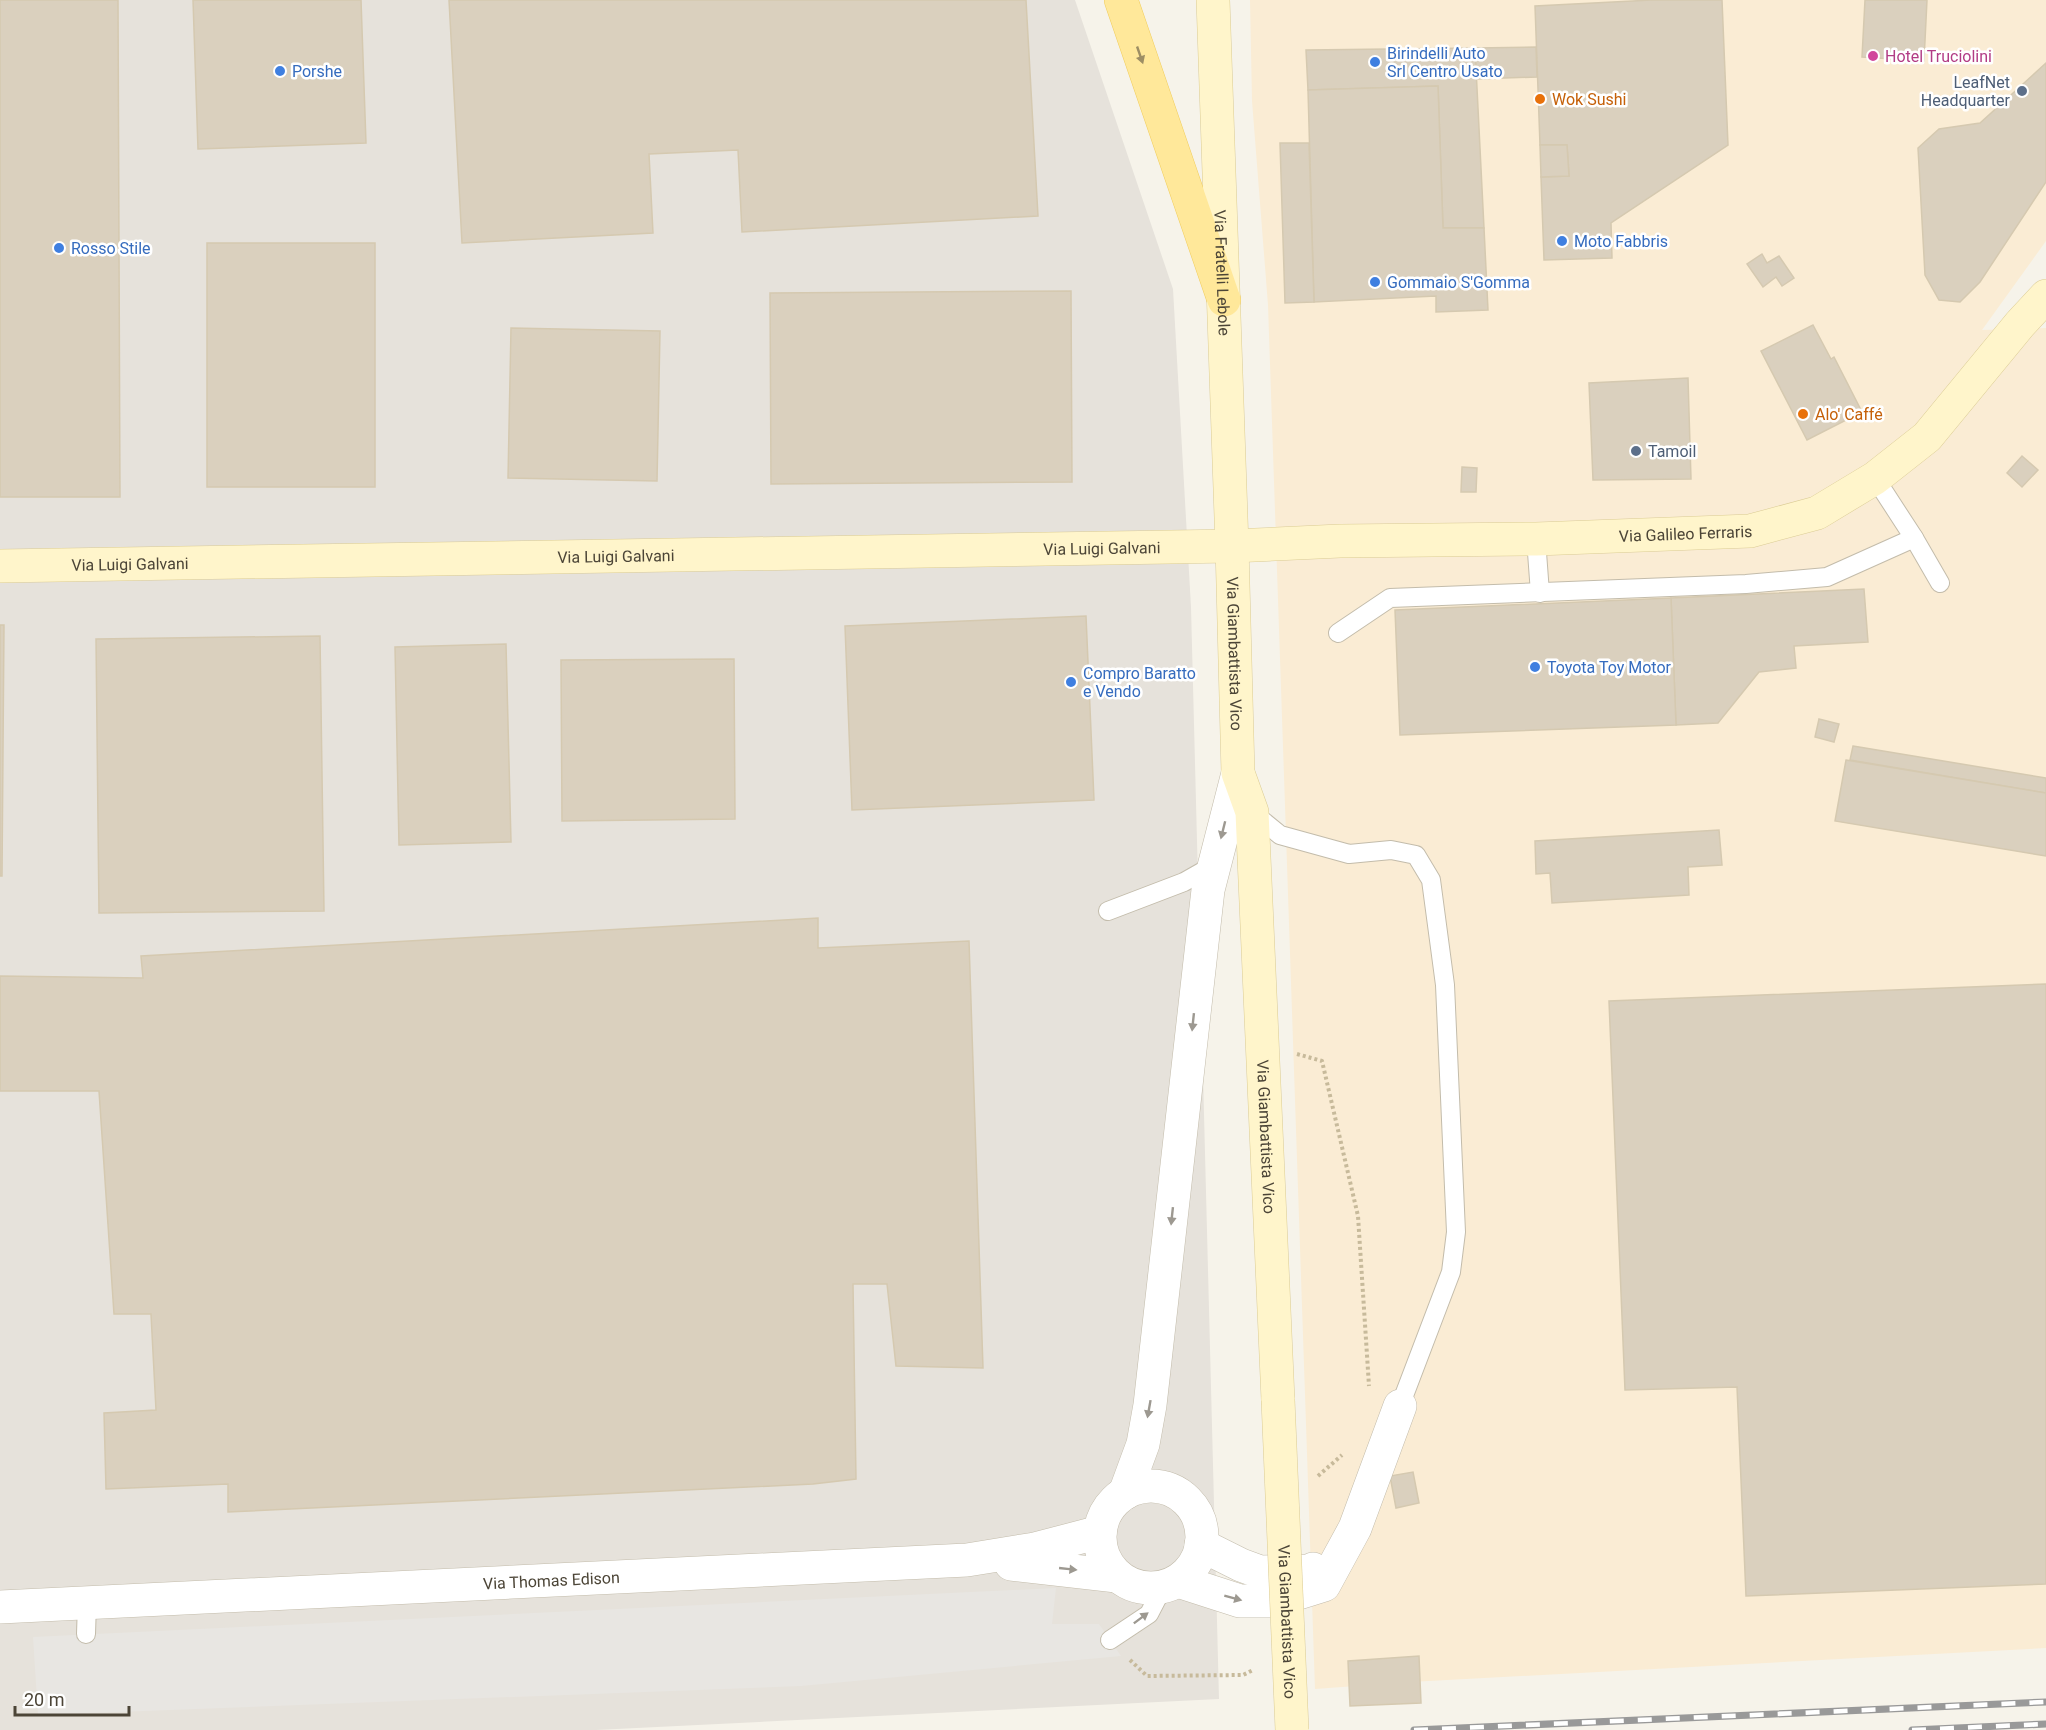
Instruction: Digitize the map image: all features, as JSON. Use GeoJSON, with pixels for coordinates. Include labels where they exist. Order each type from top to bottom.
{"type":"FeatureCollection","features":[{"type":"Feature","properties":{"kind":"main road"},"geometry":{"type":"LineString","coordinates":[[1120,0],[1224,300]]}},
{"type":"Feature","properties":{"kind":"street","name":"Via Fratelli Lebole"},"geometry":{"type":"LineString","coordinates":[[1213,0],[1232,546]]}},
{"type":"Feature","properties":{"kind":"street","name":"Via Galileo Ferraris"},"geometry":{"type":"LineString","coordinates":[[1232,546],[1340,541],[1536,539],[1750,531],[1817,513],[1875,478],[1927,437],[2020,324],[2046,296]]}},
{"type":"Feature","properties":{"kind":"street","name":"Via Luigi Galvani"},"geometry":{"type":"LineString","coordinates":[[0,566],[1232,546]]}},
{"type":"Feature","properties":{"kind":"street","name":"Via Giambattista Vico"},"geometry":{"type":"LineString","coordinates":[[1232,546],[1238,773],[1252,812],[1292,1730]]}},
{"type":"Feature","properties":{"kind":"street"},"geometry":{"type":"LineString","coordinates":[[1125,1493],[1143,1444],[1150,1405],[1208,890],[1238,773]]}},
{"type":"Feature","properties":{"kind":"street"},"geometry":{"type":"LineString","coordinates":[[1170,1584],[1191,1569],[1199,1553],[1202,1536],[1198,1519],[1189,1504],[1176,1493],[1159,1487],[1142,1487],[1125,1493],[1113,1503],[1104,1517],[1100,1533],[1101,1549],[1107,1564],[1117,1576],[1131,1584],[1147,1588],[1170,1584],[1240,1601],[1273,1601],[1324,1585],[1355,1528],[1400,1406]]}},
{"type":"Feature","properties":{"kind":"street"},"geometry":{"type":"LineString","coordinates":[[1201,1545],[1260,1572],[1311,1571],[1355,1528]]}},
{"type":"Feature","properties":{"kind":"street","name":"Via Thomas Edison"},"geometry":{"type":"LineString","coordinates":[[0,1607],[87,1618],[968,1560],[1035,1549],[1100,1533]]}},
{"type":"Feature","properties":{"kind":"street"},"geometry":{"type":"LineString","coordinates":[[968,1560],[1117,1576]]}},
{"type":"Feature","properties":{"kind":"lane"},"geometry":{"type":"LineString","coordinates":[[1875,478],[1940,583]]}},
{"type":"Feature","properties":{"kind":"lane"},"geometry":{"type":"LineString","coordinates":[[1338,633],[1390,598],[1746,584],[1827,577],[1914,538]]}},
{"type":"Feature","properties":{"kind":"lane"},"geometry":{"type":"LineString","coordinates":[[1536,539],[1540,593]]}},
{"type":"Feature","properties":{"kind":"lane"},"geometry":{"type":"LineString","coordinates":[[1252,812],[1280,835],[1349,854],[1391,850],[1416,855],[1431,880],[1445,986],[1455,1232],[1451,1272],[1400,1406]]}},
{"type":"Feature","properties":{"kind":"lane"},"geometry":{"type":"LineString","coordinates":[[1108,911],[1184,882],[1215,864]]}},
{"type":"Feature","properties":{"kind":"lane"},"geometry":{"type":"LineString","coordinates":[[1110,1640],[1149,1614],[1170,1584]]}},
{"type":"Feature","properties":{"kind":"shaded area"},"geometry":{"type":"Polygon","coordinates":[[[0,0],[1075,0],[1173,289],[1191,607],[1219,1699],[596,1730],[0,1730],[0,0]]]}},
{"type":"Feature","properties":{"kind":"shaded area"},"geometry":{"type":"Polygon","coordinates":[[[1250,0],[2046,0],[2046,241],[1982,330],[2046,328],[2046,1648],[1315,1689],[1268,305],[1252,101],[1250,0]]]}},
{"type":"Feature","properties":{"kind":"shaded area"},"geometry":{"type":"Polygon","coordinates":[[[1056,1588],[1052,1624],[1099,1624],[1121,1656],[801,1686],[38,1715],[33,1637],[1056,1588]]]}},
{"type":"Feature","properties":{"kind":"building","name":"Rosso Stile"},"geometry":{"type":"Polygon","coordinates":[[[0,0],[118,0],[120,497],[0,497],[0,0]]]}},
{"type":"Feature","properties":{"kind":"building","name":"Porshe"},"geometry":{"type":"Polygon","coordinates":[[[193,0],[361,0],[366,143],[198,149],[193,0]]]}},
{"type":"Feature","properties":{"kind":"building"},"geometry":{"type":"Polygon","coordinates":[[[449,0],[1026,0],[1038,216],[742,232],[738,150],[649,154],[653,233],[462,243],[449,0]]]}},
{"type":"Feature","properties":{"kind":"building"},"geometry":{"type":"Polygon","coordinates":[[[1652,0],[1722,0],[1728,145],[1611,223],[1612,258],[1544,260],[1541,177],[1569,176],[1567,145],[1540,145],[1535,6],[1652,0]]]}},
{"type":"Feature","properties":{"kind":"building"},"geometry":{"type":"Polygon","coordinates":[[[1865,0],[1927,0],[1924,61],[1862,57],[1865,0]]]}},
{"type":"Feature","properties":{"kind":"building"},"geometry":{"type":"Polygon","coordinates":[[[1536,47],[1537,77],[1476,79],[1475,48],[1536,47]]]}},
{"type":"Feature","properties":{"kind":"building"},"geometry":{"type":"Polygon","coordinates":[[[1475,48],[1484,228],[1443,228],[1438,86],[1308,90],[1306,50],[1475,48]]]}},
{"type":"Feature","properties":{"kind":"building"},"geometry":{"type":"Polygon","coordinates":[[[2046,63],[2046,182],[1980,282],[1960,302],[1939,300],[1925,275],[1918,148],[1939,129],[1980,123],[2046,63]]]}},
{"type":"Feature","properties":{"kind":"building"},"geometry":{"type":"Polygon","coordinates":[[[1438,86],[1443,228],[1484,228],[1488,310],[1436,312],[1436,296],[1314,302],[1308,90],[1438,86]]]}},
{"type":"Feature","properties":{"kind":"building"},"geometry":{"type":"Polygon","coordinates":[[[1280,143],[1309,143],[1314,302],[1285,303],[1280,143]]]}},
{"type":"Feature","properties":{"kind":"building"},"geometry":{"type":"Polygon","coordinates":[[[1540,145],[1567,145],[1569,176],[1541,177],[1540,145]]]}},
{"type":"Feature","properties":{"kind":"building"},"geometry":{"type":"Polygon","coordinates":[[[207,243],[375,243],[375,487],[207,487],[207,243]]]}},
{"type":"Feature","properties":{"kind":"building"},"geometry":{"type":"Polygon","coordinates":[[[1762,254],[1767,263],[1779,256],[1794,278],[1782,286],[1776,277],[1763,287],[1747,264],[1762,254]]]}},
{"type":"Feature","properties":{"kind":"building"},"geometry":{"type":"Polygon","coordinates":[[[1071,291],[1072,482],[771,484],[770,293],[1071,291]]]}},
{"type":"Feature","properties":{"kind":"building"},"geometry":{"type":"Polygon","coordinates":[[[1813,325],[1831,359],[1834,357],[1862,412],[1807,440],[1761,351],[1813,325]]]}},
{"type":"Feature","properties":{"kind":"building"},"geometry":{"type":"Polygon","coordinates":[[[511,328],[660,331],[657,481],[508,478],[511,328]]]}},
{"type":"Feature","properties":{"kind":"building"},"geometry":{"type":"Polygon","coordinates":[[[1688,378],[1691,479],[1593,480],[1589,383],[1688,378]]]}},
{"type":"Feature","properties":{"kind":"building"},"geometry":{"type":"Polygon","coordinates":[[[2022,456],[2038,470],[2022,487],[2007,473],[2022,456]]]}},
{"type":"Feature","properties":{"kind":"building"},"geometry":{"type":"Polygon","coordinates":[[[1462,467],[1477,468],[1476,492],[1461,492],[1462,467]]]}},
{"type":"Feature","properties":{"kind":"building"},"geometry":{"type":"Polygon","coordinates":[[[1864,589],[1868,642],[1794,646],[1796,668],[1759,672],[1718,723],[1676,725],[1671,598],[1864,589]]]}},
{"type":"Feature","properties":{"kind":"building","name":"Toyota Toy Motor"},"geometry":{"type":"Polygon","coordinates":[[[1671,598],[1676,725],[1400,735],[1395,610],[1671,598]]]}},
{"type":"Feature","properties":{"kind":"building"},"geometry":{"type":"Polygon","coordinates":[[[1086,616],[1094,800],[852,810],[845,626],[1086,616]]]}},
{"type":"Feature","properties":{"kind":"building"},"geometry":{"type":"Polygon","coordinates":[[[0,625],[4,625],[2,876],[0,876],[0,625]]]}},
{"type":"Feature","properties":{"kind":"building"},"geometry":{"type":"Polygon","coordinates":[[[320,636],[324,911],[99,913],[96,639],[320,636]]]}},
{"type":"Feature","properties":{"kind":"building"},"geometry":{"type":"Polygon","coordinates":[[[506,644],[511,842],[399,845],[395,647],[506,644]]]}},
{"type":"Feature","properties":{"kind":"building"},"geometry":{"type":"Polygon","coordinates":[[[734,659],[735,819],[562,821],[561,660],[734,659]]]}},
{"type":"Feature","properties":{"kind":"building"},"geometry":{"type":"Polygon","coordinates":[[[1819,719],[1839,724],[1834,742],[1815,737],[1819,719]]]}},
{"type":"Feature","properties":{"kind":"building"},"geometry":{"type":"Polygon","coordinates":[[[1853,746],[2046,778],[2046,793],[1850,760],[1853,746]]]}},
{"type":"Feature","properties":{"kind":"building"},"geometry":{"type":"Polygon","coordinates":[[[1846,760],[2046,793],[2046,856],[1835,821],[1846,760]]]}},
{"type":"Feature","properties":{"kind":"building"},"geometry":{"type":"Polygon","coordinates":[[[1719,830],[1722,865],[1688,867],[1689,895],[1552,903],[1550,873],[1536,874],[1535,841],[1719,830]]]}},
{"type":"Feature","properties":{"kind":"building"},"geometry":{"type":"Polygon","coordinates":[[[818,918],[818,948],[969,941],[983,1368],[896,1366],[887,1284],[853,1284],[856,1479],[813,1484],[228,1512],[228,1484],[106,1489],[104,1413],[156,1410],[151,1314],[114,1314],[99,1091],[0,1091],[0,976],[143,978],[141,956],[818,918]]]}},
{"type":"Feature","properties":{"kind":"building"},"geometry":{"type":"Polygon","coordinates":[[[2046,984],[2046,1584],[1746,1596],[1737,1387],[1625,1390],[1609,1001],[2046,984]]]}},
{"type":"Feature","properties":{"kind":"building"},"geometry":{"type":"Polygon","coordinates":[[[1413,1472],[1419,1503],[1396,1508],[1390,1476],[1413,1472]]]}},
{"type":"Feature","properties":{"kind":"building"},"geometry":{"type":"Polygon","coordinates":[[[1419,1656],[1421,1703],[1350,1706],[1348,1661],[1419,1656]]]}},
{"type":"Feature","properties":{"kind":"railway"},"geometry":{"type":"LineString","coordinates":[[1414,1730],[2046,1702]]}},
{"type":"Feature","properties":{"kind":"railway"},"geometry":{"type":"LineString","coordinates":[[1912,1730],[2046,1724]]}},
{"type":"Feature","properties":{"kind":"place","name":"Hotel Truciolini"},"geometry":{"type":"Point","coordinates":[1873,56]}},
{"type":"Feature","properties":{"kind":"place","name":"Birindelli Auto Srl Centro Usato"},"geometry":{"type":"Point","coordinates":[1375,62]}},
{"type":"Feature","properties":{"kind":"place","name":"Porshe"},"geometry":{"type":"Point","coordinates":[280,71]}},
{"type":"Feature","properties":{"kind":"place","name":"LeafNet Headquarter"},"geometry":{"type":"Point","coordinates":[2022,91]}},
{"type":"Feature","properties":{"kind":"place","name":"Wok Sushi"},"geometry":{"type":"Point","coordinates":[1540,99]}},
{"type":"Feature","properties":{"kind":"place","name":"Moto Fabbris"},"geometry":{"type":"Point","coordinates":[1562,241]}},
{"type":"Feature","properties":{"kind":"place","name":"Rosso Stile"},"geometry":{"type":"Point","coordinates":[59,248]}},
{"type":"Feature","properties":{"kind":"place","name":"Gommaio S'Gomma"},"geometry":{"type":"Point","coordinates":[1375,282]}},
{"type":"Feature","properties":{"kind":"place","name":"Alo' Caffé"},"geometry":{"type":"Point","coordinates":[1803,414]}},
{"type":"Feature","properties":{"kind":"place","name":"Tamoil"},"geometry":{"type":"Point","coordinates":[1636,451]}},
{"type":"Feature","properties":{"kind":"place","name":"Toyota Toy Motor"},"geometry":{"type":"Point","coordinates":[1535,667]}},
{"type":"Feature","properties":{"kind":"place","name":"Compro Baratto e Vendo"},"geometry":{"type":"Point","coordinates":[1071,682]}}]}
